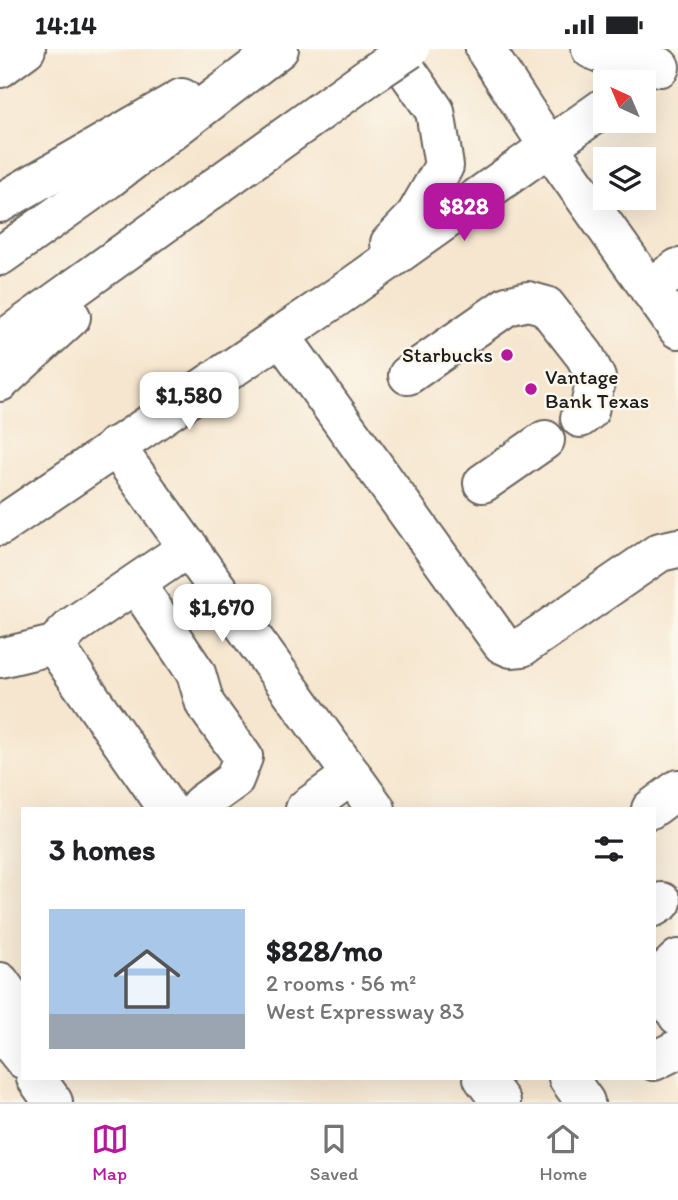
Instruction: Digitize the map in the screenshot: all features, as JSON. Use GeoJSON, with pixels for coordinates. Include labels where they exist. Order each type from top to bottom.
{"type":"FeatureCollection","features":[{"type":"Feature","properties":{"kind":"main road"},"geometry":{"type":"LineString","coordinates":[[0,68],[26,49]]}},
{"type":"Feature","properties":{"kind":"main road"},"geometry":{"type":"LineString","coordinates":[[0,203],[266,49]]}},
{"type":"Feature","properties":{"kind":"main road"},"geometry":{"type":"LineString","coordinates":[[0,256],[107,180],[279,49]]}},
{"type":"Feature","properties":{"kind":"main road"},"geometry":{"type":"LineString","coordinates":[[0,342],[187,210],[380,63],[410,49]]}},
{"type":"Feature","properties":{"kind":"main road"},"geometry":{"type":"LineString","coordinates":[[485,49],[549,147],[664,279],[678,329]]}},
{"type":"Feature","properties":{"kind":"main road"},"geometry":{"type":"LineString","coordinates":[[592,49],[616,60],[659,68]]}},
{"type":"Feature","properties":{"kind":"main road"},"geometry":{"type":"LineString","coordinates":[[346,291],[414,218],[444,166],[435,111],[380,63]]}},
{"type":"Feature","properties":{"kind":"main road"},"geometry":{"type":"LineString","coordinates":[[0,526],[346,291],[593,115]]}},
{"type":"Feature","properties":{"kind":"main road"},"geometry":{"type":"LineString","coordinates":[[0,382],[187,210]]}},
{"type":"Feature","properties":{"kind":"main road"},"geometry":{"type":"LineString","coordinates":[[408,375],[507,306],[528,301],[546,306],[585,356],[596,378],[589,411],[580,418]]}},
{"type":"Feature","properties":{"kind":"main road"},"geometry":{"type":"LineString","coordinates":[[280,335],[502,644],[511,648],[522,647],[660,552],[678,548]]}},
{"type":"Feature","properties":{"kind":"main road"},"geometry":{"type":"LineString","coordinates":[[483,483],[545,440]]}},
{"type":"Feature","properties":{"kind":"main road"},"geometry":{"type":"LineString","coordinates":[[115,446],[375,807]]}},
{"type":"Feature","properties":{"kind":"main road"},"geometry":{"type":"LineString","coordinates":[[0,658],[54,645],[73,626],[189,547]]}},
{"type":"Feature","properties":{"kind":"main road"},"geometry":{"type":"LineString","coordinates":[[136,584],[196,673],[205,704],[243,757],[234,780],[201,804],[201,807]]}},
{"type":"Feature","properties":{"kind":"main road"},"geometry":{"type":"LineString","coordinates":[[54,645],[167,807]]}},
{"type":"Feature","properties":{"kind":"main road"},"geometry":{"type":"LineString","coordinates":[[196,673],[223,690],[260,745],[264,766],[259,782],[244,800],[233,807]]}},
{"type":"Feature","properties":{"kind":"main road"},"geometry":{"type":"LineString","coordinates":[[308,807],[352,775]]}},
{"type":"Feature","properties":{"kind":"main road"},"geometry":{"type":"LineString","coordinates":[[653,807],[678,789]]}},
{"type":"Feature","properties":{"kind":"main road"},"geometry":{"type":"LineString","coordinates":[[678,959],[656,980],[661,993],[678,1016]]}},
{"type":"Feature","properties":{"kind":"main road"},"geometry":{"type":"LineString","coordinates":[[15,1001],[10,1028],[11,1044],[21,1056]]}},
{"type":"Feature","properties":{"kind":"main road"},"geometry":{"type":"LineString","coordinates":[[656,1060],[678,1049]]}},
{"type":"Feature","properties":{"kind":"main road"},"geometry":{"type":"LineString","coordinates":[[37,1080],[53,1102]]}},
{"type":"Feature","properties":{"kind":"main road"},"geometry":{"type":"LineString","coordinates":[[484,1080],[501,1102]]}},
{"type":"Feature","properties":{"kind":"place","name":"Starbucks"},"geometry":{"type":"Point","coordinates":[507,355]}},
{"type":"Feature","properties":{"kind":"place","name":"Vantage Bank Texas"},"geometry":{"type":"Point","coordinates":[531,389]}}]}
